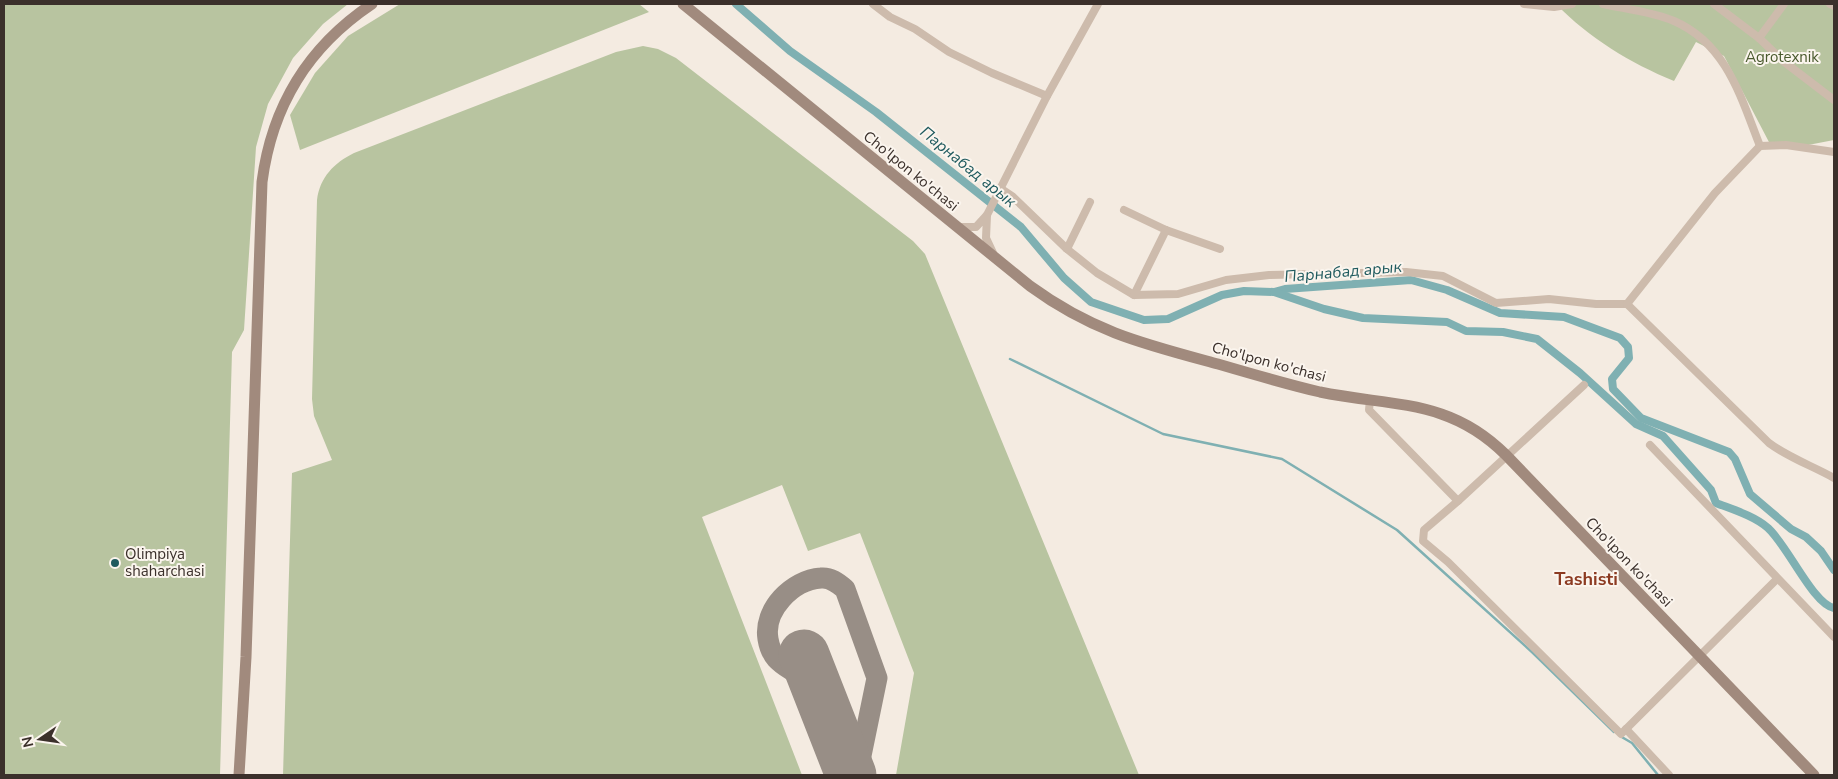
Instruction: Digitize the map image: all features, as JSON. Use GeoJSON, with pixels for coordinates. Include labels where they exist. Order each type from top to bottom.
{"type":"FeatureCollection","features":[{"type":"Feature","properties":{"kind":"main road"},"geometry":{"type":"LineString","coordinates":[[239,775],[246,657],[264,162],[276,120],[305,67],[330,37],[372,4]]}},
{"type":"Feature","properties":{"kind":"main road","name":"Cho'lpon ko'chasi"},"geometry":{"type":"LineString","coordinates":[[683,4],[952,224],[1057,305],[1116,335],[1305,388],[1426,409],[1452,417],[1481,433],[1506,455],[1814,775]]}},
{"type":"Feature","properties":{"kind":"street"},"geometry":{"type":"LineString","coordinates":[[873,4],[890,17],[915,29],[949,52],[992,73],[1047,96]]}},
{"type":"Feature","properties":{"kind":"street"},"geometry":{"type":"LineString","coordinates":[[1002,264],[987,243],[985,228],[987,215],[1096,4]]}},
{"type":"Feature","properties":{"kind":"street"},"geometry":{"type":"LineString","coordinates":[[1524,4],[1554,7],[1572,4]]}},
{"type":"Feature","properties":{"kind":"street"},"geometry":{"type":"LineString","coordinates":[[1603,4],[1672,20],[1693,30],[1720,57],[1729,69],[1760,146]]}},
{"type":"Feature","properties":{"kind":"street"},"geometry":{"type":"LineString","coordinates":[[1714,4],[1760,38],[1782,61],[1834,100]]}},
{"type":"Feature","properties":{"kind":"street"},"geometry":{"type":"LineString","coordinates":[[1760,38],[1784,4]]}},
{"type":"Feature","properties":{"kind":"street"},"geometry":{"type":"LineString","coordinates":[[1830,4],[1834,6]]}},
{"type":"Feature","properties":{"kind":"street"},"geometry":{"type":"LineString","coordinates":[[1627,304],[1715,193],[1760,146],[1786,145],[1834,152]]}},
{"type":"Feature","properties":{"kind":"street"},"geometry":{"type":"LineString","coordinates":[[998,191],[1012,196],[1067,248],[1115,285],[1134,296],[1178,294],[1226,280],[1269,274],[1406,272],[1443,276],[1496,303],[1549,299],[1596,304],[1627,304],[1769,443],[1784,454],[1804,461],[1834,478]]}},
{"type":"Feature","properties":{"kind":"street"},"geometry":{"type":"LineString","coordinates":[[1067,248],[1090,202]]}},
{"type":"Feature","properties":{"kind":"street"},"geometry":{"type":"LineString","coordinates":[[1124,210],[1166,230],[1220,249]]}},
{"type":"Feature","properties":{"kind":"street"},"geometry":{"type":"LineString","coordinates":[[952,224],[964,229],[976,227],[987,215]]}},
{"type":"Feature","properties":{"kind":"street"},"geometry":{"type":"LineString","coordinates":[[1134,296],[1166,230]]}},
{"type":"Feature","properties":{"kind":"street"},"geometry":{"type":"LineString","coordinates":[[1584,385],[1424,530],[1423,541],[1448,562],[1621,734],[1698,655],[1777,579]]}},
{"type":"Feature","properties":{"kind":"street"},"geometry":{"type":"LineString","coordinates":[[1370,400],[1369,410],[1458,501]]}},
{"type":"Feature","properties":{"kind":"street"},"geometry":{"type":"LineString","coordinates":[[1650,445],[1834,637]]}},
{"type":"Feature","properties":{"kind":"street"},"geometry":{"type":"LineString","coordinates":[[1626,729],[1669,775]]}},
{"type":"Feature","properties":{"kind":"green space","name":"Olimpiya shaharchasi"},"geometry":{"type":"Polygon","coordinates":[[[4,4],[348,4],[323,24],[293,58],[268,104],[256,147],[244,330],[232,352],[220,775],[4,775],[4,4]]]}},
{"type":"Feature","properties":{"kind":"green space"},"geometry":{"type":"Polygon","coordinates":[[[400,4],[639,4],[649,12],[300,150],[290,115],[315,73],[348,36],[400,4]]]}},
{"type":"Feature","properties":{"kind":"green space","name":"Agrotexnik"},"geometry":{"type":"Polygon","coordinates":[[[1556,4],[1834,4],[1834,140],[1808,145],[1770,144],[1724,56],[1696,42],[1674,81],[1626,58],[1596,39],[1556,4]]]}},
{"type":"Feature","properties":{"kind":"green space"},"geometry":{"type":"Polygon","coordinates":[[[643,46],[658,49],[676,58],[913,241],[925,254],[1139,775],[896,775],[914,673],[860,533],[808,551],[782,485],[702,517],[802,775],[283,775],[292,473],[332,460],[314,416],[312,399],[317,200],[321,184],[334,166],[354,153],[616,52],[643,46]]]}},
{"type":"Feature","properties":{"kind":"waterway","name":"Парнабад арык"},"geometry":{"type":"LineString","coordinates":[[736,4],[790,51],[876,112],[1021,227],[1064,278],[1091,302],[1144,320],[1168,319],[1222,295],[1244,291],[1274,292],[1285,289],[1411,280],[1447,290],[1500,313],[1564,317],[1620,338],[1628,347],[1629,358],[1612,379],[1613,389],[1641,418],[1729,452],[1735,459],[1750,494],[1791,529],[1806,537],[1821,551],[1834,570]]}},
{"type":"Feature","properties":{"kind":"waterway","name":"Парнабад арык"},"geometry":{"type":"LineString","coordinates":[[1274,292],[1324,309],[1363,318],[1447,322],[1466,331],[1503,332],[1537,339],[1580,373],[1636,424],[1663,436],[1711,490],[1716,503],[1750,517],[1768,528],[1776,536],[1809,586],[1826,604],[1834,608]]}},
{"type":"Feature","properties":{"kind":"waterway"},"geometry":{"type":"LineString","coordinates":[[1010,359],[1163,434],[1282,459],[1397,530],[1533,653],[1614,732]]}},
{"type":"Feature","properties":{"kind":"waterway"},"geometry":{"type":"LineString","coordinates":[[1620,736],[1632,743],[1658,775]]}},
{"type":"Feature","properties":{"kind":"taxiway"},"geometry":{"type":"LineString","coordinates":[[821,698],[806,680],[776,658],[770,647],[768,628],[775,607],[790,591],[810,580],[828,578],[845,589],[877,678],[857,775]]}},
{"type":"Feature","properties":{"kind":"runway"},"geometry":{"type":"LineString","coordinates":[[804,655],[851,775]]}},
{"type":"Feature","properties":{"kind":"place","name":"Olimpiya shaharchasi"},"geometry":{"type":"Point","coordinates":[115,563]}},
{"type":"Feature","properties":{"kind":"district","name":"Tashisti"},"geometry":{"type":"Point","coordinates":[1586,579]}}]}
